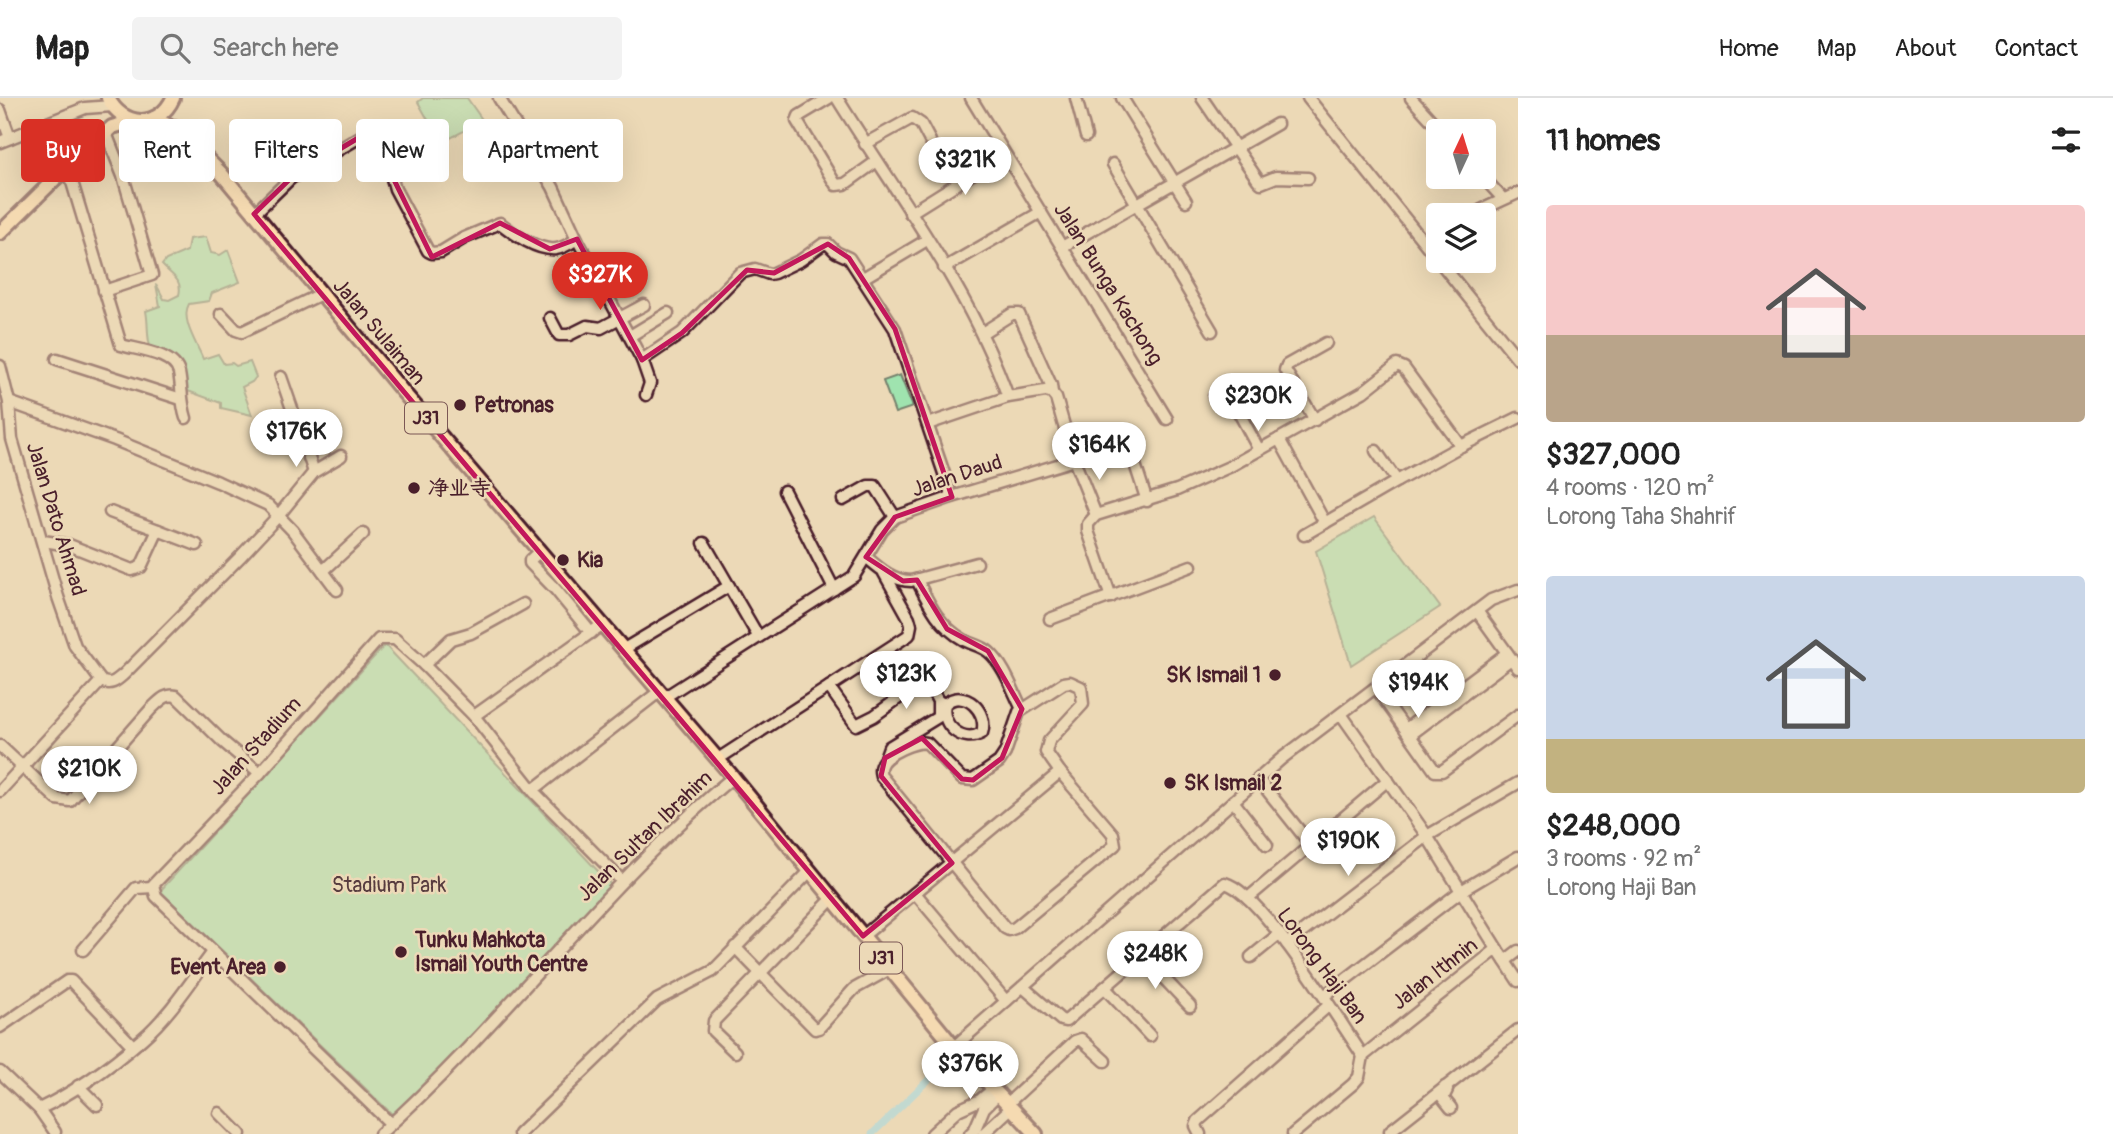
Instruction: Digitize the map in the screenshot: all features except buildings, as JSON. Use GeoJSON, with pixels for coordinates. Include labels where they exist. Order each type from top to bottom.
{"type":"FeatureCollection","features":[{"type":"Feature","properties":{"kind":"main road"},"geometry":{"type":"LineString","coordinates":[[147,119],[154,118],[168,107],[174,98]]}},
{"type":"Feature","properties":{"kind":"main road"},"geometry":{"type":"LineString","coordinates":[[174,98],[177,119]]}},
{"type":"Feature","properties":{"kind":"main road"},"geometry":{"type":"LineString","coordinates":[[112,104],[131,119]]}},
{"type":"Feature","properties":{"kind":"main road"},"geometry":{"type":"LineString","coordinates":[[109,130],[112,104]]}},
{"type":"Feature","properties":{"kind":"main road"},"geometry":{"type":"LineString","coordinates":[[105,134],[119,126]]}},
{"type":"Feature","properties":{"kind":"main road","name":"Jalan Sulaiman"},"geometry":{"type":"LineString","coordinates":[[215,168],[733,777]]}},
{"type":"Feature","properties":{"kind":"main road"},"geometry":{"type":"LineString","coordinates":[[0,233],[52,182]]}},
{"type":"Feature","properties":{"kind":"main road","name":"J31"},"geometry":{"type":"LineString","coordinates":[[733,777],[954,1047],[1036,1134]]}},
{"type":"Feature","properties":{"kind":"street"},"geometry":{"type":"LineString","coordinates":[[85,107],[93,98]]}},
{"type":"Feature","properties":{"kind":"street"},"geometry":{"type":"LineString","coordinates":[[499,98],[553,187],[577,240],[642,360],[650,383],[646,395]]}},
{"type":"Feature","properties":{"kind":"street"},"geometry":{"type":"LineString","coordinates":[[829,98],[799,116],[797,121],[836,185],[845,184],[877,161]]}},
{"type":"Feature","properties":{"kind":"street"},"geometry":{"type":"LineString","coordinates":[[837,98],[982,333],[990,347],[1008,397]]}},
{"type":"Feature","properties":{"kind":"street","name":"Jalan Bunga Kachong"},"geometry":{"type":"LineString","coordinates":[[971,98],[1167,419]]}},
{"type":"Feature","properties":{"kind":"street"},"geometry":{"type":"LineString","coordinates":[[1076,98],[1086,136]]}},
{"type":"Feature","properties":{"kind":"street"},"geometry":{"type":"LineString","coordinates":[[1122,98],[1186,201]]}},
{"type":"Feature","properties":{"kind":"street"},"geometry":{"type":"LineString","coordinates":[[1202,98],[1261,183],[1276,177],[1308,178]]}},
{"type":"Feature","properties":{"kind":"street"},"geometry":{"type":"LineString","coordinates":[[1308,98],[1426,243]]}},
{"type":"Feature","properties":{"kind":"street"},"geometry":{"type":"LineString","coordinates":[[1411,98],[1430,119]]}},
{"type":"Feature","properties":{"kind":"street"},"geometry":{"type":"LineString","coordinates":[[0,110],[5,140],[85,107],[112,104]]}},
{"type":"Feature","properties":{"kind":"street"},"geometry":{"type":"LineString","coordinates":[[865,144],[912,118],[921,124],[930,141]]}},
{"type":"Feature","properties":{"kind":"street"},"geometry":{"type":"LineString","coordinates":[[1062,247],[1277,124]]}},
{"type":"Feature","properties":{"kind":"street"},"geometry":{"type":"LineString","coordinates":[[104,291],[152,275],[109,130]]}},
{"type":"Feature","properties":{"kind":"street"},"geometry":{"type":"LineString","coordinates":[[254,214],[291,177],[370,131],[389,168],[395,189],[428,251],[441,252],[464,238],[500,223],[515,235],[550,248],[559,248],[577,240]]}},
{"type":"Feature","properties":{"kind":"street"},"geometry":{"type":"LineString","coordinates":[[910,213],[1004,154]]}},
{"type":"Feature","properties":{"kind":"street"},"geometry":{"type":"LineString","coordinates":[[1113,164],[1212,331]]}},
{"type":"Feature","properties":{"kind":"street"},"geometry":{"type":"LineString","coordinates":[[72,182],[121,345],[153,354],[175,366],[179,374],[186,418]]}},
{"type":"Feature","properties":{"kind":"street"},"geometry":{"type":"LineString","coordinates":[[1494,189],[1503,199]]}},
{"type":"Feature","properties":{"kind":"street"},"geometry":{"type":"LineString","coordinates":[[1495,203],[1518,193]]}},
{"type":"Feature","properties":{"kind":"street"},"geometry":{"type":"LineString","coordinates":[[944,268],[1041,212]]}},
{"type":"Feature","properties":{"kind":"street"},"geometry":{"type":"LineString","coordinates":[[863,278],[927,240]]}},
{"type":"Feature","properties":{"kind":"street"},"geometry":{"type":"LineString","coordinates":[[642,360],[682,333],[734,279],[747,270],[774,273],[801,260],[823,244],[828,244],[836,252],[849,258],[895,329],[952,497]]}},
{"type":"Feature","properties":{"kind":"street"},"geometry":{"type":"LineString","coordinates":[[1450,273],[1518,359]]}},
{"type":"Feature","properties":{"kind":"street"},"geometry":{"type":"LineString","coordinates":[[221,314],[236,330],[242,332],[321,294]]}},
{"type":"Feature","properties":{"kind":"street"},"geometry":{"type":"LineString","coordinates":[[550,318],[562,335],[569,335],[587,326],[601,328],[644,305]]}},
{"type":"Feature","properties":{"kind":"street"},"geometry":{"type":"LineString","coordinates":[[629,336],[668,313]]}},
{"type":"Feature","properties":{"kind":"street"},"geometry":{"type":"LineString","coordinates":[[982,333],[1012,314],[1019,313],[1051,385],[1052,394]]}},
{"type":"Feature","properties":{"kind":"street"},"geometry":{"type":"LineString","coordinates":[[1315,420],[1286,368],[1325,343]]}},
{"type":"Feature","properties":{"kind":"street"},"geometry":{"type":"LineString","coordinates":[[57,359],[181,399]]}},
{"type":"Feature","properties":{"kind":"street"},"geometry":{"type":"LineString","coordinates":[[1111,597],[1088,531],[1088,524],[1096,515],[1147,501],[1200,481],[1363,392],[1396,365],[1404,368],[1461,446]]}},
{"type":"Feature","properties":{"kind":"street","name":"Jalan Dato Ahmad"},"geometry":{"type":"LineString","coordinates":[[0,366],[9,402],[12,439],[58,597],[75,646],[99,678]]}},
{"type":"Feature","properties":{"kind":"street"},"geometry":{"type":"LineString","coordinates":[[281,377],[314,472]]}},
{"type":"Feature","properties":{"kind":"street"},"geometry":{"type":"LineString","coordinates":[[928,424],[1008,397],[1039,391],[1052,394],[1056,398],[1074,460],[1096,515]]}},
{"type":"Feature","properties":{"kind":"street"},"geometry":{"type":"LineString","coordinates":[[1214,397],[1225,393],[1230,396],[1259,450]]}},
{"type":"Feature","properties":{"kind":"street"},"geometry":{"type":"LineString","coordinates":[[9,402],[115,440],[268,505],[279,515],[337,590]]}},
{"type":"Feature","properties":{"kind":"street"},"geometry":{"type":"LineString","coordinates":[[262,432],[294,417]]}},
{"type":"Feature","properties":{"kind":"street"},"geometry":{"type":"LineString","coordinates":[[1304,535],[1461,446],[1518,418]]}},
{"type":"Feature","properties":{"kind":"street"},"geometry":{"type":"LineString","coordinates":[[1279,439],[1325,523]]}},
{"type":"Feature","properties":{"kind":"street"},"geometry":{"type":"LineString","coordinates":[[1376,451],[1397,481]]}},
{"type":"Feature","properties":{"kind":"street"},"geometry":{"type":"LineString","coordinates":[[1132,455],[1147,501]]}},
{"type":"Feature","properties":{"kind":"street"},"geometry":{"type":"LineString","coordinates":[[0,791],[99,678],[107,684],[114,683],[124,674],[279,515],[314,472],[341,456]]}},
{"type":"Feature","properties":{"kind":"street","name":"Jalan Daud"},"geometry":{"type":"LineString","coordinates":[[533,790],[662,694],[854,576],[882,530],[895,517],[1074,460]]}},
{"type":"Feature","properties":{"kind":"street"},"geometry":{"type":"LineString","coordinates":[[843,500],[868,486],[875,486],[895,517]]}},
{"type":"Feature","properties":{"kind":"street"},"geometry":{"type":"LineString","coordinates":[[784,491],[834,589]]}},
{"type":"Feature","properties":{"kind":"street"},"geometry":{"type":"LineString","coordinates":[[110,512],[197,545]]}},
{"type":"Feature","properties":{"kind":"street"},"geometry":{"type":"LineString","coordinates":[[43,541],[69,545],[132,570],[141,567],[158,530]]}},
{"type":"Feature","properties":{"kind":"street"},"geometry":{"type":"LineString","coordinates":[[323,571],[363,534]]}},
{"type":"Feature","properties":{"kind":"street"},"geometry":{"type":"LineString","coordinates":[[704,543],[758,636]]}},
{"type":"Feature","properties":{"kind":"street"},"geometry":{"type":"LineString","coordinates":[[540,551],[530,559],[530,563],[591,633]]}},
{"type":"Feature","properties":{"kind":"street"},"geometry":{"type":"LineString","coordinates":[[866,558],[884,572],[903,581],[918,580],[977,563]]}},
{"type":"Feature","properties":{"kind":"street"},"geometry":{"type":"LineString","coordinates":[[1050,619],[1191,566]]}},
{"type":"Feature","properties":{"kind":"street"},"geometry":{"type":"LineString","coordinates":[[718,759],[909,635],[909,618],[884,572]]}},
{"type":"Feature","properties":{"kind":"street"},"geometry":{"type":"LineString","coordinates":[[918,580],[939,620],[963,640],[988,651],[999,665],[1022,709]]}},
{"type":"Feature","properties":{"kind":"street"},"geometry":{"type":"LineString","coordinates":[[556,590],[568,583]]}},
{"type":"Feature","properties":{"kind":"street"},"geometry":{"type":"LineString","coordinates":[[624,649],[729,586]]}},
{"type":"Feature","properties":{"kind":"street"},"geometry":{"type":"LineString","coordinates":[[954,1047],[1281,759],[1491,600],[1518,590]]}},
{"type":"Feature","properties":{"kind":"street"},"geometry":{"type":"LineString","coordinates":[[424,665],[451,639],[471,633],[523,604]]}},
{"type":"Feature","properties":{"kind":"street"},"geometry":{"type":"LineString","coordinates":[[1408,732],[1512,660],[1477,611]]}},
{"type":"Feature","properties":{"kind":"street"},"geometry":{"type":"LineString","coordinates":[[474,716],[603,624]]}},
{"type":"Feature","properties":{"kind":"street","name":"Jalan Stadium"},"geometry":{"type":"LineString","coordinates":[[83,950],[136,888],[153,887],[260,773],[379,639],[395,639],[424,665],[474,716],[533,790],[622,881]]}},
{"type":"Feature","properties":{"kind":"street"},"geometry":{"type":"LineString","coordinates":[[829,687],[856,725],[874,716],[921,682],[928,683],[942,703],[947,721],[960,735],[968,737],[982,733],[984,723],[974,703],[959,697],[942,703]]}},
{"type":"Feature","properties":{"kind":"street"},"geometry":{"type":"LineString","coordinates":[[884,758],[916,741],[922,741],[962,779],[973,780],[1002,758],[1016,715],[1022,709],[1064,683],[1076,683],[1081,687],[1083,704],[1046,746],[1048,757],[1113,834],[1115,845],[1014,929],[1005,928],[881,776],[879,769],[884,758],[889,747],[938,717],[942,703]]}},
{"type":"Feature","properties":{"kind":"street"},"geometry":{"type":"LineString","coordinates":[[1376,688],[1436,771],[1442,771],[1518,715]]}},
{"type":"Feature","properties":{"kind":"street"},"geometry":{"type":"LineString","coordinates":[[0,746],[57,799],[70,801],[151,709],[170,695],[176,696],[260,773]]}},
{"type":"Feature","properties":{"kind":"street","name":"Jalan Ithnin"},"geometry":{"type":"LineString","coordinates":[[1293,1134],[1353,1084],[1359,1077],[1363,1056],[1497,949],[1427,836],[1341,714]]}},
{"type":"Feature","properties":{"kind":"street"},"geometry":{"type":"LineString","coordinates":[[863,936],[1060,772]]}},
{"type":"Feature","properties":{"kind":"street","name":"Jalan Sultan Ibrahim"},"geometry":{"type":"LineString","coordinates":[[380,1134],[482,1033],[622,881],[733,777]]}},
{"type":"Feature","properties":{"kind":"street"},"geometry":{"type":"LineString","coordinates":[[1259,780],[1310,844]]}},
{"type":"Feature","properties":{"kind":"street"},"geometry":{"type":"LineString","coordinates":[[1248,898],[1388,780]]}},
{"type":"Feature","properties":{"kind":"street"},"geometry":{"type":"LineString","coordinates":[[1287,944],[1427,836],[1518,783]]}},
{"type":"Feature","properties":{"kind":"street"},"geometry":{"type":"LineString","coordinates":[[1233,802],[1267,845]]}},
{"type":"Feature","properties":{"kind":"street"},"geometry":{"type":"LineString","coordinates":[[1324,996],[1461,891],[1518,857]]}},
{"type":"Feature","properties":{"kind":"street"},"geometry":{"type":"LineString","coordinates":[[519,1134],[657,1000],[708,974],[810,871]]}},
{"type":"Feature","properties":{"kind":"street","name":"Lorong Haji Ban"},"geometry":{"type":"LineString","coordinates":[[1023,987],[1061,1020],[1066,1021],[1221,885],[1231,885],[1248,898],[1287,944],[1363,1056]]}},
{"type":"Feature","properties":{"kind":"street"},"geometry":{"type":"LineString","coordinates":[[153,887],[156,896],[391,1124]]}},
{"type":"Feature","properties":{"kind":"street"},"geometry":{"type":"LineString","coordinates":[[915,893],[1006,1001]]}},
{"type":"Feature","properties":{"kind":"street"},"geometry":{"type":"LineString","coordinates":[[735,1052],[712,1027],[714,1021],[832,899]]}},
{"type":"Feature","properties":{"kind":"street"},"geometry":{"type":"LineString","coordinates":[[1251,957],[1279,934]]}},
{"type":"Feature","properties":{"kind":"street"},"geometry":{"type":"LineString","coordinates":[[736,947],[815,1029],[819,1028],[854,989],[890,969]]}},
{"type":"Feature","properties":{"kind":"street"},"geometry":{"type":"LineString","coordinates":[[1497,949],[1518,981]]}},
{"type":"Feature","properties":{"kind":"street"},"geometry":{"type":"LineString","coordinates":[[39,1109],[78,1086],[133,1046],[163,1016],[214,951]]}},
{"type":"Feature","properties":{"kind":"street"},"geometry":{"type":"LineString","coordinates":[[1505,961],[1518,951]]}},
{"type":"Feature","properties":{"kind":"street"},"geometry":{"type":"LineString","coordinates":[[1142,955],[1190,1006]]}},
{"type":"Feature","properties":{"kind":"street"},"geometry":{"type":"LineString","coordinates":[[0,1027],[67,981],[71,981],[133,1046]]}},
{"type":"Feature","properties":{"kind":"street"},"geometry":{"type":"LineString","coordinates":[[1105,988],[1150,1036]]}},
{"type":"Feature","properties":{"kind":"street"},"geometry":{"type":"LineString","coordinates":[[1200,1134],[1196,1126],[1198,1121],[1328,1006]]}},
{"type":"Feature","properties":{"kind":"street"},"geometry":{"type":"LineString","coordinates":[[1390,1131],[1518,1030]]}},
{"type":"Feature","properties":{"kind":"street"},"geometry":{"type":"LineString","coordinates":[[970,1134],[984,1108],[1002,1099],[1075,1041],[1081,1039],[1105,1061]]}},
{"type":"Feature","properties":{"kind":"street"},"geometry":{"type":"LineString","coordinates":[[0,1072],[39,1109],[55,1132]]}},
{"type":"Feature","properties":{"kind":"street"},"geometry":{"type":"LineString","coordinates":[[78,1086],[97,1105]]}},
{"type":"Feature","properties":{"kind":"street"},"geometry":{"type":"LineString","coordinates":[[1445,1086],[1447,1090],[1443,1098],[1451,1108]]}},
{"type":"Feature","properties":{"kind":"street"},"geometry":{"type":"LineString","coordinates":[[932,1134],[958,1110],[980,1100],[1002,1099]]}},
{"type":"Feature","properties":{"kind":"street"},"geometry":{"type":"LineString","coordinates":[[983,1134],[1002,1099]]}},
{"type":"Feature","properties":{"kind":"street"},"geometry":{"type":"LineString","coordinates":[[219,1114],[240,1134]]}},
{"type":"Feature","properties":{"kind":"highlighted area"},"geometry":{"type":"Polygon","coordinates":[[[370,131],[432,257],[500,223],[550,249],[577,239],[642,360],[682,333],[747,270],[774,273],[828,244],[849,258],[863,278],[895,329],[952,497],[895,517],[866,557],[903,581],[917,580],[947,629],[988,651],[1022,709],[1002,758],[973,780],[962,779],[922,738],[885,758],[881,776],[952,863],[863,936],[254,214],[291,178],[370,131]]]}},
{"type":"Feature","properties":{"kind":"green space"},"geometry":{"type":"Polygon","coordinates":[[[423,98],[467,98],[482,119],[463,119],[463,131],[449,139],[449,119],[428,119],[418,102],[423,98]]]}},
{"type":"Feature","properties":{"kind":"green space"},"geometry":{"type":"Polygon","coordinates":[[[206,237],[211,253],[220,255],[228,250],[240,282],[212,293],[209,301],[189,304],[188,324],[203,359],[218,354],[224,364],[232,363],[236,366],[250,362],[256,377],[242,387],[252,415],[221,408],[221,403],[185,390],[182,372],[177,363],[151,350],[149,345],[146,311],[160,306],[156,284],[164,299],[169,300],[179,295],[180,290],[178,281],[162,265],[166,260],[187,251],[189,239],[206,237]]]}},
{"type":"Feature","properties":{"kind":"green space"},"geometry":{"type":"Polygon","coordinates":[[[900,375],[913,407],[895,413],[883,381],[900,375]]]}},
{"type":"Feature","properties":{"kind":"green space"},"geometry":{"type":"Polygon","coordinates":[[[1374,517],[1440,607],[1351,665],[1316,551],[1374,517]]]}},
{"type":"Feature","properties":{"kind":"green space","name":"Stadium Park"},"geometry":{"type":"Polygon","coordinates":[[[385,645],[613,887],[394,1116],[160,891],[385,645]]]}},
{"type":"Feature","properties":{"kind":"waterway"},"geometry":{"type":"LineString","coordinates":[[872,1134],[949,1060]]}},
{"type":"Feature","properties":{"kind":"place","name":"Petronas"},"geometry":{"type":"Point","coordinates":[460,405]}},
{"type":"Feature","properties":{"kind":"place","name":"净业寺"},"geometry":{"type":"Point","coordinates":[414,488]}},
{"type":"Feature","properties":{"kind":"place","name":"Kia"},"geometry":{"type":"Point","coordinates":[563,560]}},
{"type":"Feature","properties":{"kind":"place","name":"SK Ismail 1"},"geometry":{"type":"Point","coordinates":[1275,675]}},
{"type":"Feature","properties":{"kind":"place","name":"SK Ismail 2"},"geometry":{"type":"Point","coordinates":[1170,783]}},
{"type":"Feature","properties":{"kind":"place","name":"Tunku Mahkota Ismail Youth Centre"},"geometry":{"type":"Point","coordinates":[401,952]}},
{"type":"Feature","properties":{"kind":"place","name":"Event Area"},"geometry":{"type":"Point","coordinates":[280,967]}}]}
